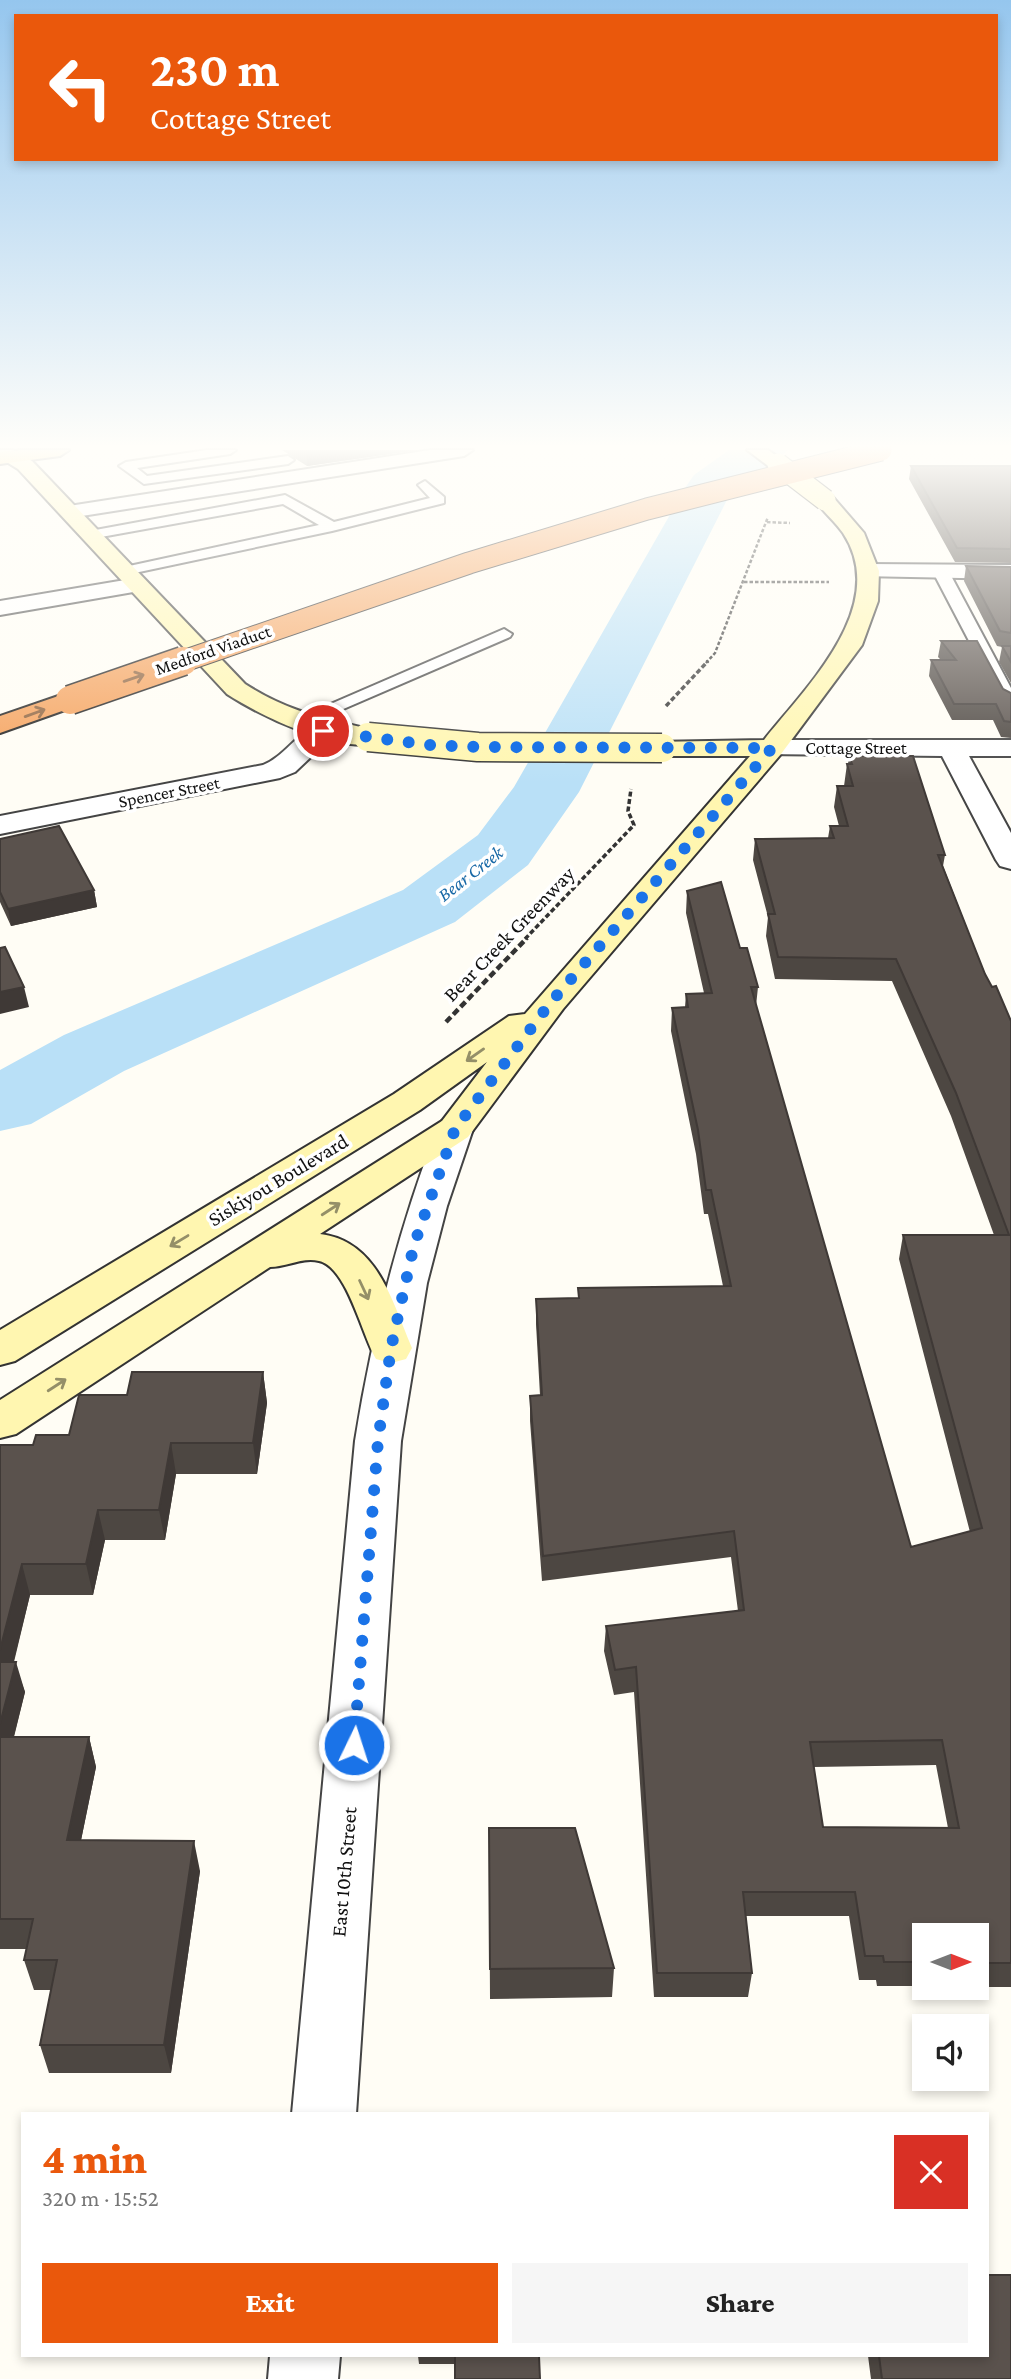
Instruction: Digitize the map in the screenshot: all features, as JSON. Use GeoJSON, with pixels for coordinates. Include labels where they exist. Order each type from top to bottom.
{"type":"FeatureCollection","features":[{"type":"Feature","properties":{"kind":"highway","name":"Medford Viaduct"},"geometry":{"type":"LineString","coordinates":[[283,604],[413,561]]}},
{"type":"Feature","properties":{"kind":"highway","name":"Medford Viaduct"},"geometry":{"type":"LineString","coordinates":[[0,725],[476,561]]}},
{"type":"Feature","properties":{"kind":"highway","name":"Medford Viaduct"},"geometry":{"type":"LineString","coordinates":[[159,646],[207,630]]}},
{"type":"Feature","properties":{"kind":"highway"},"geometry":{"type":"LineString","coordinates":[[0,701],[44,685]]}},
{"type":"Feature","properties":{"kind":"street","name":"Cottage Street"},"geometry":{"type":"LineString","coordinates":[[115,561],[236,689],[275,713],[311,726],[369,737],[478,747],[1011,748]]}},
{"type":"Feature","properties":{"kind":"street","name":"East 10th Street"},"geometry":{"type":"LineString","coordinates":[[324,2112],[378,1441],[391,1348],[414,1245],[455,1129],[551,1002],[772,748],[855,640],[867,601],[868,571],[864,561]]}},
{"type":"Feature","properties":{"kind":"street"},"geometry":{"type":"LineString","coordinates":[[868,571],[1011,572]]}},
{"type":"Feature","properties":{"kind":"street"},"geometry":{"type":"LineString","coordinates":[[0,608],[131,578]]}},
{"type":"Feature","properties":{"kind":"street","name":"Spencer Street"},"geometry":{"type":"LineString","coordinates":[[0,825],[270,772],[285,766],[311,726]]}},
{"type":"Feature","properties":{"kind":"street"},"geometry":{"type":"LineString","coordinates":[[951,748],[1011,860]]}},
{"type":"Feature","properties":{"kind":"street","name":"Siskiyou Boulevard"},"geometry":{"type":"LineString","coordinates":[[0,1350],[408,1102],[551,1002]]}},
{"type":"Feature","properties":{"kind":"street"},"geometry":{"type":"LineString","coordinates":[[0,1422],[455,1129]]}},
{"type":"Feature","properties":{"kind":"street"},"geometry":{"type":"LineString","coordinates":[[248,1263],[290,1248],[319,1245],[340,1251],[352,1263],[391,1348]]}},
{"type":"Feature","properties":{"kind":"street"},"geometry":{"type":"LineString","coordinates":[[303,2379],[305,2357]]}},
{"type":"Feature","properties":{"kind":"lane"},"geometry":{"type":"LineString","coordinates":[[131,578],[198,561]]}},
{"type":"Feature","properties":{"kind":"lane"},"geometry":{"type":"LineString","coordinates":[[941,572],[990,654],[1011,704]]}},
{"type":"Feature","properties":{"kind":"lane"},"geometry":{"type":"LineString","coordinates":[[311,726],[504,634]]}},
{"type":"Feature","properties":{"kind":"path"},"geometry":{"type":"LineString","coordinates":[[664,709],[715,653],[752,561]]}},
{"type":"Feature","properties":{"kind":"path"},"geometry":{"type":"LineString","coordinates":[[744,582],[830,582]]}},
{"type":"Feature","properties":{"kind":"path","name":"Bear Creek Greenway"},"geometry":{"type":"LineString","coordinates":[[437,1031],[634,825],[628,811],[632,779]]}},
{"type":"Feature","properties":{"kind":"building"},"geometry":{"type":"Polygon","coordinates":[[[966,566],[1011,567],[1011,633],[1000,631],[966,566]]]}},
{"type":"Feature","properties":{"kind":"building"},"geometry":{"type":"Polygon","coordinates":[[[941,641],[977,641],[1003,689],[1011,693],[1011,722],[1004,721],[996,704],[954,704],[931,660],[956,660],[941,641]]]}},
{"type":"Feature","properties":{"kind":"building"},"geometry":{"type":"Polygon","coordinates":[[[1002,646],[1011,646],[1011,662],[1002,646]]]}},
{"type":"Feature","properties":{"kind":"building"},"geometry":{"type":"Polygon","coordinates":[[[849,756],[913,756],[945,855],[938,855],[985,974],[992,987],[996,986],[1011,1021],[1011,1963],[989,1963],[989,1923],[912,1923],[912,1962],[884,1962],[883,1956],[865,1956],[855,1892],[743,1892],[752,1973],[657,1973],[636,1667],[615,1670],[606,1626],[744,1610],[734,1531],[543,1556],[530,1396],[542,1395],[536,1299],[579,1298],[578,1288],[731,1286],[711,1190],[706,1190],[698,1130],[672,1008],[688,1007],[686,994],[712,993],[687,891],[721,882],[740,948],[747,948],[758,987],[751,987],[911,1547],[982,1528],[903,1235],[1009,1235],[956,1093],[896,959],[778,957],[768,914],[775,914],[755,839],[834,838],[830,826],[848,826],[837,786],[853,786],[847,764],[852,764],[849,756]],[[942,1740],[810,1742],[823,1827],[959,1828],[942,1740]]]}},
{"type":"Feature","properties":{"kind":"building"},"geometry":{"type":"Polygon","coordinates":[[[59,826],[94,890],[8,909],[0,892],[0,839],[59,826]]]}},
{"type":"Feature","properties":{"kind":"building"},"geometry":{"type":"Polygon","coordinates":[[[5,947],[24,987],[0,992],[0,948],[5,947]]]}},
{"type":"Feature","properties":{"kind":"building"},"geometry":{"type":"Polygon","coordinates":[[[132,1372],[263,1372],[253,1443],[171,1443],[159,1510],[98,1510],[86,1564],[22,1564],[0,1650],[0,1445],[33,1445],[36,1435],[69,1435],[79,1395],[127,1395],[132,1372]]]}},
{"type":"Feature","properties":{"kind":"building"},"geometry":{"type":"Polygon","coordinates":[[[0,1662],[16,1662],[0,1724],[0,1662]]]}},
{"type":"Feature","properties":{"kind":"building"},"geometry":{"type":"Polygon","coordinates":[[[0,1737],[89,1737],[67,1840],[194,1841],[164,2045],[40,2045],[57,1960],[24,1960],[33,1919],[0,1919],[0,1737]]]}},
{"type":"Feature","properties":{"kind":"building"},"geometry":{"type":"Polygon","coordinates":[[[489,1828],[575,1828],[614,1968],[490,1969],[489,1828]]]}},
{"type":"Feature","properties":{"kind":"building"},"geometry":{"type":"Polygon","coordinates":[[[989,2275],[1011,2275],[1011,2379],[882,2379],[879,2357],[989,2357],[989,2275]]]}},
{"type":"Feature","properties":{"kind":"building"},"geometry":{"type":"Polygon","coordinates":[[[455,2357],[539,2357],[540,2379],[455,2379],[455,2357]]]}},
{"type":"Feature","properties":{"kind":"waterway","name":"Bear Creek"},"geometry":{"type":"LineString","coordinates":[[0,1105],[94,1053],[429,906],[503,850],[545,792],[670,561]]}},
{"type":"Feature","properties":{"kind":"route"},"geometry":{"type":"LineString","coordinates":[[323,731],[430,745],[478,747],[772,748],[551,1002],[455,1129],[414,1245],[391,1348],[378,1441],[354,1745]]}}]}
